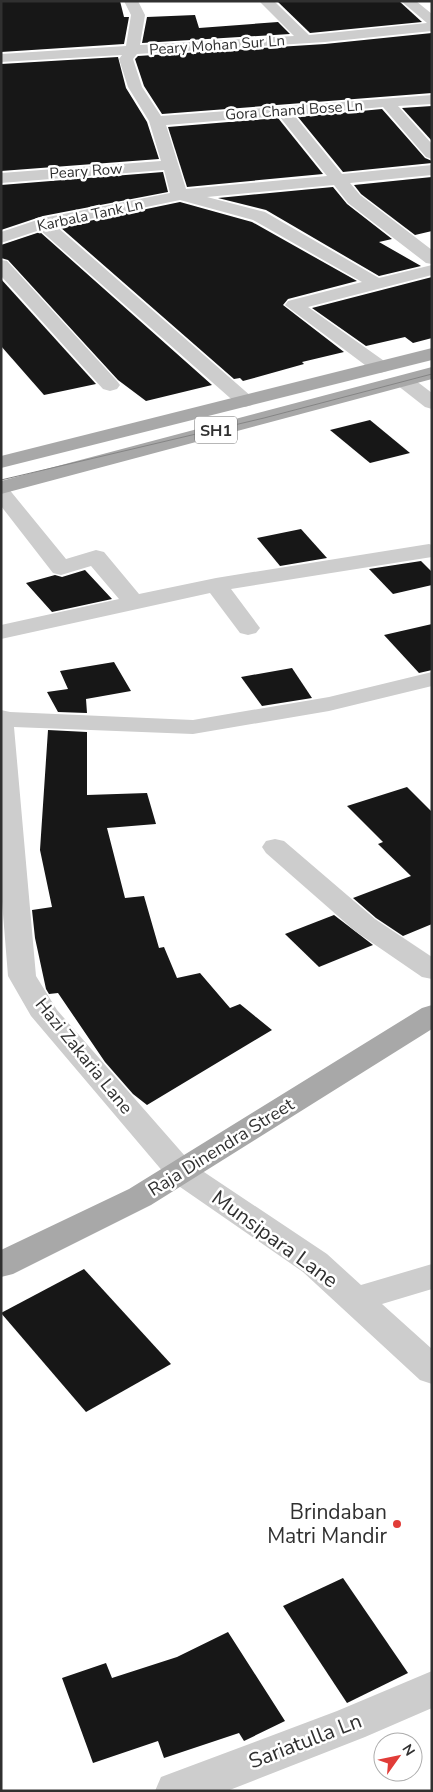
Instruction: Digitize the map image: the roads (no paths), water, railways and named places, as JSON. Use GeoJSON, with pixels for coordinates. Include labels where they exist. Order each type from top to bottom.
{"type":"FeatureCollection","features":[{"type":"Feature","properties":{"kind":"main road","name":"SH1"},"geometry":{"type":"LineString","coordinates":[[1,462],[432,354]]}},
{"type":"Feature","properties":{"kind":"main road","name":"SH1"},"geometry":{"type":"LineString","coordinates":[[1,488],[432,374]]}},
{"type":"Feature","properties":{"kind":"main road","name":"Raja Dinendra Street"},"geometry":{"type":"LineString","coordinates":[[1,1264],[140,1197],[432,1015]]}},
{"type":"Feature","properties":{"kind":"street"},"geometry":{"type":"LineString","coordinates":[[131,1],[138,15],[132,51],[126,59],[136,87],[157,121],[178,195],[259,216],[376,284]]}},
{"type":"Feature","properties":{"kind":"street"},"geometry":{"type":"LineString","coordinates":[[266,1],[306,39]]}},
{"type":"Feature","properties":{"kind":"street"},"geometry":{"type":"LineString","coordinates":[[408,1],[432,21]]}},
{"type":"Feature","properties":{"kind":"street","name":"Peary Mohan Sur Ln"},"geometry":{"type":"LineString","coordinates":[[1,58],[107,50],[132,51],[220,46],[432,27]]}},
{"type":"Feature","properties":{"kind":"street"},"geometry":{"type":"LineString","coordinates":[[408,30],[431,44]]}},
{"type":"Feature","properties":{"kind":"street","name":"Gora Chand Bose Ln"},"geometry":{"type":"LineString","coordinates":[[157,121],[432,99]]}},
{"type":"Feature","properties":{"kind":"street"},"geometry":{"type":"LineString","coordinates":[[387,103],[432,154]]}},
{"type":"Feature","properties":{"kind":"street"},"geometry":{"type":"LineString","coordinates":[[283,111],[354,200],[432,259]]}},
{"type":"Feature","properties":{"kind":"street","name":"Peary Row"},"geometry":{"type":"LineString","coordinates":[[1,178],[170,166]]}},
{"type":"Feature","properties":{"kind":"street","name":"Karbala Tank Ln"},"geometry":{"type":"LineString","coordinates":[[1,238],[43,223],[169,199],[178,195],[432,170]]}},
{"type":"Feature","properties":{"kind":"street"},"geometry":{"type":"LineString","coordinates":[[43,223],[245,401]]}},
{"type":"Feature","properties":{"kind":"street"},"geometry":{"type":"LineString","coordinates":[[1,265],[110,385]]}},
{"type":"Feature","properties":{"kind":"street"},"geometry":{"type":"LineString","coordinates":[[380,367],[294,305],[432,270]]}},
{"type":"Feature","properties":{"kind":"street"},"geometry":{"type":"LineString","coordinates":[[404,380],[432,403]]}},
{"type":"Feature","properties":{"kind":"street"},"geometry":{"type":"LineString","coordinates":[[1,492],[61,568],[96,557],[134,602]]}},
{"type":"Feature","properties":{"kind":"street"},"geometry":{"type":"LineString","coordinates":[[1,632],[216,585],[429,551]]}},
{"type":"Feature","properties":{"kind":"street"},"geometry":{"type":"LineString","coordinates":[[216,585],[248,628]]}},
{"type":"Feature","properties":{"kind":"street"},"geometry":{"type":"LineString","coordinates":[[2,718],[193,726],[329,704],[432,679]]}},
{"type":"Feature","properties":{"kind":"street","name":"Hazi Zakaria Lane"},"geometry":{"type":"LineString","coordinates":[[2,718],[22,976],[46,1016],[181,1172]]}},
{"type":"Feature","properties":{"kind":"street"},"geometry":{"type":"LineString","coordinates":[[275,847],[365,925],[432,970]]}},
{"type":"Feature","properties":{"kind":"street","name":"Munsipara Lane"},"geometry":{"type":"LineString","coordinates":[[181,1172],[315,1263],[432,1370]]}},
{"type":"Feature","properties":{"kind":"street"},"geometry":{"type":"LineString","coordinates":[[355,1300],[432,1276]]}},
{"type":"Feature","properties":{"kind":"street","name":"Sariatulla Ln"},"geometry":{"type":"LineString","coordinates":[[176,1791],[351,1724],[432,1689]]}},
{"type":"Feature","properties":{"kind":"tram line"},"geometry":{"type":"LineString","coordinates":[[1,480],[264,418],[432,374]]}},
{"type":"Feature","properties":{"kind":"place","name":"Brindaban Matri Mandir"},"geometry":{"type":"Point","coordinates":[397,1524]}}]}
